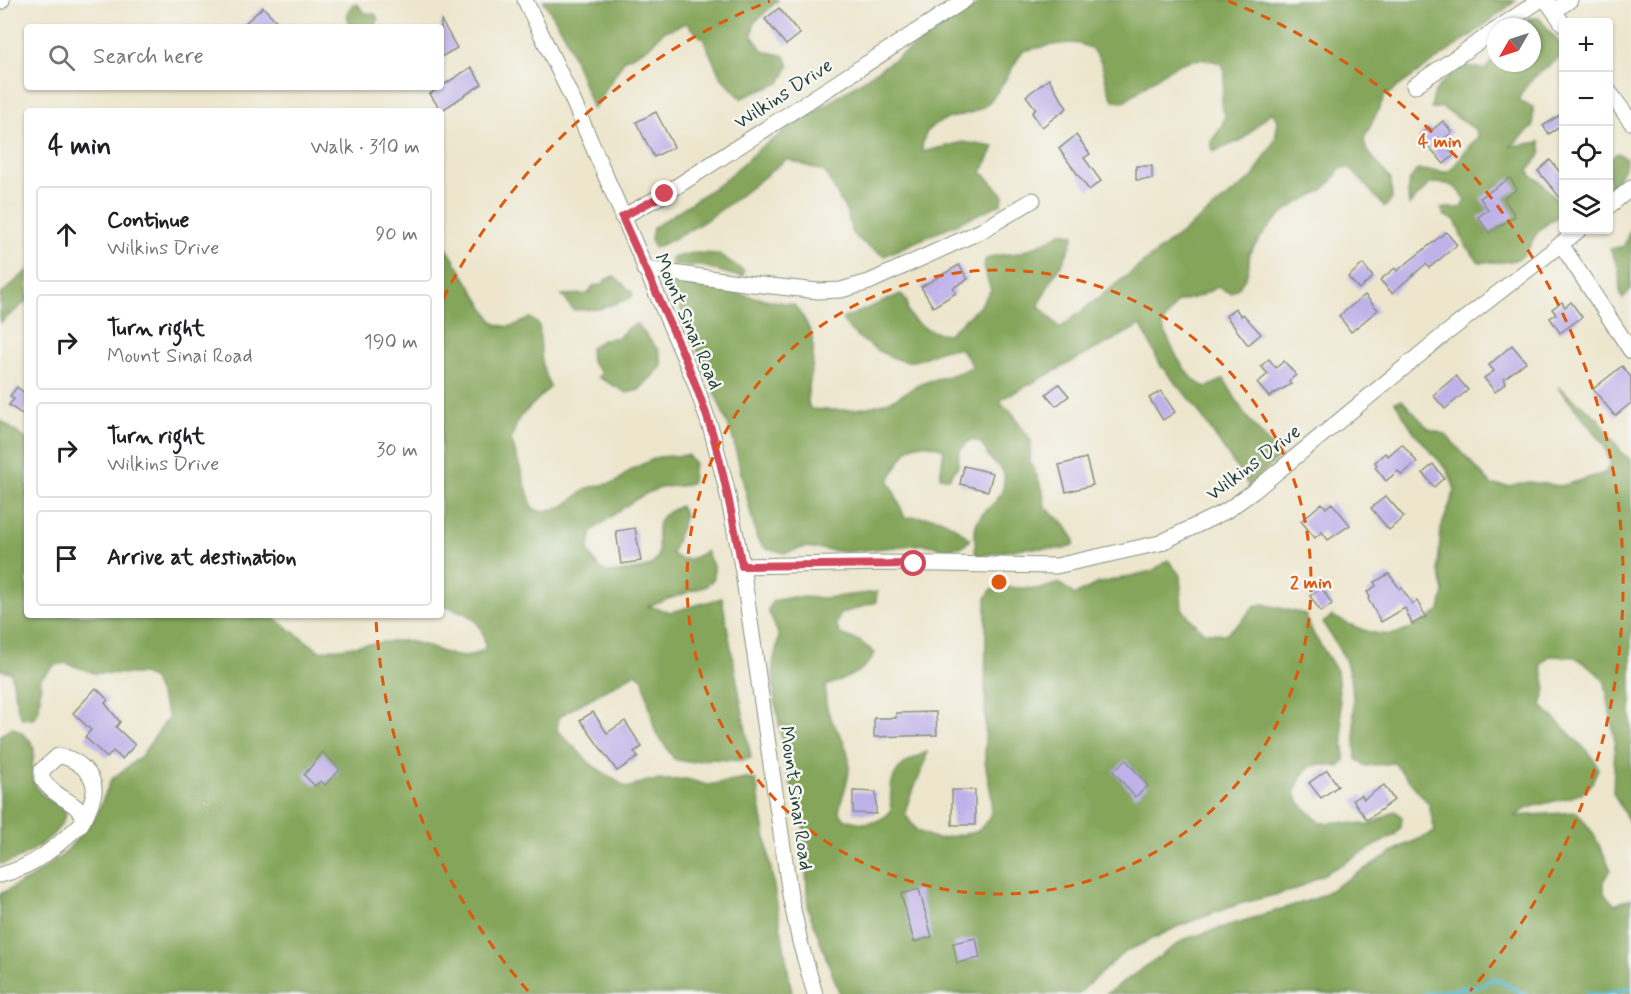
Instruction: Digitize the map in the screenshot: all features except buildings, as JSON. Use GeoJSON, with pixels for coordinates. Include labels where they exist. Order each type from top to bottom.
{"type":"FeatureCollection","features":[{"type":"Feature","properties":{"kind":"street","name":"Mount Sinai Road"},"geometry":{"type":"LineString","coordinates":[[525,0],[576,108],[694,380],[712,432],[726,486],[742,566],[790,895],[800,942],[815,994]]}},
{"type":"Feature","properties":{"kind":"street","name":"Wilkins Drive"},"geometry":{"type":"LineString","coordinates":[[622,217],[704,169],[965,0]]}},
{"type":"Feature","properties":{"kind":"street"},"geometry":{"type":"LineString","coordinates":[[1513,18],[1540,0]]}},
{"type":"Feature","properties":{"kind":"street"},"geometry":{"type":"LineString","coordinates":[[1559,19],[1550,6],[1570,0]]}},
{"type":"Feature","properties":{"kind":"street"},"geometry":{"type":"LineString","coordinates":[[1414,86],[1487,36]]}},
{"type":"Feature","properties":{"kind":"street"},"geometry":{"type":"LineString","coordinates":[[1613,97],[1631,122]]}},
{"type":"Feature","properties":{"kind":"street"},"geometry":{"type":"LineString","coordinates":[[1613,203],[1631,188]]}},
{"type":"Feature","properties":{"kind":"street"},"geometry":{"type":"LineString","coordinates":[[644,269],[763,286],[818,291],[841,290],[869,282],[981,231],[1033,200]]}},
{"type":"Feature","properties":{"kind":"street","name":"Wilkins Drive"},"geometry":{"type":"LineString","coordinates":[[742,566],[880,563],[1056,566],[1160,543],[1218,516],[1254,491],[1385,383],[1575,234]]}},
{"type":"Feature","properties":{"kind":"street"},"geometry":{"type":"LineString","coordinates":[[1561,244],[1631,351]]}},
{"type":"Feature","properties":{"kind":"street"},"geometry":{"type":"LineString","coordinates":[[0,875],[22,869],[42,859],[84,818]]}},
{"type":"Feature","properties":{"kind":"green space"},"geometry":{"type":"Polygon","coordinates":[[[543,0],[778,0],[754,23],[752,36],[763,51],[785,56],[789,66],[780,83],[741,98],[720,76],[704,40],[686,23],[663,32],[648,48],[625,59],[593,109],[565,35],[543,0]]]}},
{"type":"Feature","properties":{"kind":"green space"},"geometry":{"type":"Polygon","coordinates":[[[984,0],[1516,0],[1494,18],[1487,18],[1487,23],[1480,29],[1385,96],[1364,139],[1366,149],[1391,180],[1392,199],[1385,207],[1350,168],[1340,168],[1322,190],[1295,205],[1271,225],[1249,254],[1246,276],[1236,289],[1231,293],[1217,287],[1200,296],[1177,302],[1162,325],[1179,361],[1191,376],[1206,388],[1224,379],[1245,415],[1280,456],[1249,486],[1192,402],[1161,366],[1141,325],[1002,399],[1001,404],[1011,411],[1031,441],[1030,461],[1043,490],[1045,507],[1062,521],[1074,539],[1074,544],[1064,549],[1024,548],[980,556],[975,553],[976,525],[1002,492],[1004,474],[990,459],[984,447],[974,440],[970,440],[959,451],[958,466],[949,478],[940,477],[944,449],[923,444],[915,445],[904,454],[889,480],[905,518],[933,517],[947,522],[970,539],[964,546],[947,549],[924,544],[845,552],[806,547],[785,553],[765,548],[757,539],[732,435],[669,280],[794,305],[807,323],[813,340],[808,395],[810,409],[841,410],[882,404],[921,384],[959,373],[973,366],[961,349],[945,349],[912,361],[893,358],[872,347],[854,333],[842,319],[901,294],[907,302],[907,309],[914,321],[927,329],[948,334],[979,307],[991,290],[984,270],[985,260],[994,256],[1024,251],[1063,232],[1074,235],[1071,245],[1039,306],[1060,328],[1253,177],[1275,140],[1278,120],[1271,112],[1242,140],[1213,152],[1211,142],[1222,126],[1225,115],[1221,105],[1225,74],[1221,64],[1208,60],[1182,63],[1157,77],[1124,102],[1114,101],[1100,61],[1094,52],[1086,46],[1076,44],[1054,44],[1023,51],[988,103],[969,113],[937,123],[929,129],[924,138],[922,152],[963,142],[994,147],[982,172],[1004,195],[1001,204],[884,256],[867,246],[852,233],[847,213],[825,172],[787,159],[707,219],[654,248],[651,239],[653,228],[721,183],[760,148],[984,0]]]}},
{"type":"Feature","properties":{"kind":"green space"},"geometry":{"type":"Polygon","coordinates":[[[357,4],[365,13],[375,14],[378,19],[376,24],[349,24],[347,13],[352,5],[357,4]]]}},
{"type":"Feature","properties":{"kind":"green space"},"geometry":{"type":"Polygon","coordinates":[[[1541,20],[1559,43],[1559,58],[1541,72],[1541,20]]]}},
{"type":"Feature","properties":{"kind":"green space"},"geometry":{"type":"Polygon","coordinates":[[[1465,65],[1485,70],[1487,67],[1487,72],[1541,72],[1526,86],[1518,101],[1533,107],[1533,127],[1511,146],[1540,142],[1542,152],[1529,170],[1530,175],[1539,180],[1559,202],[1559,216],[1540,230],[1521,257],[1506,262],[1479,262],[1465,245],[1455,220],[1445,216],[1441,208],[1461,208],[1465,199],[1455,187],[1431,183],[1409,205],[1408,186],[1418,170],[1448,172],[1479,137],[1475,129],[1441,107],[1431,109],[1434,94],[1446,78],[1465,65]]]}},
{"type":"Feature","properties":{"kind":"green space"},"geometry":{"type":"Polygon","coordinates":[[[1618,153],[1626,158],[1626,164],[1613,184],[1613,180],[1613,156],[1618,153]]]}},
{"type":"Feature","properties":{"kind":"green space"},"geometry":{"type":"Polygon","coordinates":[[[1631,227],[1631,289],[1623,299],[1620,295],[1619,269],[1610,249],[1624,246],[1631,227]]]}},
{"type":"Feature","properties":{"kind":"green space"},"geometry":{"type":"Polygon","coordinates":[[[444,244],[493,322],[507,327],[530,318],[539,325],[542,364],[550,387],[519,418],[511,439],[533,509],[543,512],[564,506],[588,488],[616,482],[632,469],[658,457],[687,455],[694,462],[692,482],[652,491],[625,506],[592,531],[588,551],[599,568],[608,573],[647,567],[657,558],[659,522],[663,516],[680,506],[685,515],[672,554],[689,559],[706,551],[714,568],[714,579],[706,586],[648,606],[671,612],[722,598],[751,758],[691,762],[674,759],[655,731],[643,679],[636,673],[566,712],[559,718],[557,730],[592,765],[627,788],[647,781],[687,779],[707,785],[746,779],[756,780],[792,994],[0,994],[0,894],[29,879],[64,854],[96,816],[111,780],[141,756],[169,717],[152,678],[142,674],[94,673],[66,663],[55,665],[41,678],[39,710],[33,719],[22,718],[11,672],[0,670],[0,420],[24,438],[24,618],[274,618],[320,651],[394,641],[415,642],[453,656],[473,654],[485,649],[482,631],[478,624],[473,618],[444,607],[444,244]]]}},
{"type":"Feature","properties":{"kind":"green space"},"geometry":{"type":"Polygon","coordinates":[[[694,253],[719,254],[744,271],[743,276],[700,266],[681,266],[671,263],[671,258],[694,253]]]}},
{"type":"Feature","properties":{"kind":"green space"},"geometry":{"type":"Polygon","coordinates":[[[24,274],[24,303],[0,323],[0,295],[24,274]]]}},
{"type":"Feature","properties":{"kind":"green space"},"geometry":{"type":"Polygon","coordinates":[[[614,276],[633,293],[631,298],[599,309],[573,310],[562,295],[588,294],[593,286],[603,284],[605,280],[614,276]]]}},
{"type":"Feature","properties":{"kind":"green space"},"geometry":{"type":"Polygon","coordinates":[[[637,324],[659,351],[662,366],[639,390],[627,393],[598,377],[602,373],[591,362],[590,348],[603,340],[619,337],[626,329],[637,324]]]}},
{"type":"Feature","properties":{"kind":"green space"},"geometry":{"type":"Polygon","coordinates":[[[1558,387],[1598,418],[1622,453],[1631,460],[1631,825],[1613,793],[1615,742],[1605,682],[1593,669],[1575,657],[1549,656],[1541,665],[1546,689],[1541,705],[1592,756],[1598,769],[1591,784],[1584,792],[1566,799],[1534,806],[1516,816],[1577,812],[1593,833],[1611,870],[1604,879],[1604,893],[1615,905],[1631,898],[1631,994],[1106,994],[1185,939],[1317,898],[1401,847],[1435,832],[1429,804],[1394,763],[1366,766],[1356,759],[1352,683],[1345,659],[1323,623],[1332,616],[1363,630],[1388,634],[1399,633],[1425,621],[1440,610],[1444,592],[1438,567],[1441,528],[1455,490],[1448,471],[1414,432],[1395,402],[1402,400],[1429,429],[1446,435],[1492,485],[1508,486],[1529,482],[1561,486],[1605,473],[1611,464],[1604,445],[1558,387]]]}},
{"type":"Feature","properties":{"kind":"green space"},"geometry":{"type":"Polygon","coordinates":[[[1168,560],[1180,575],[1182,609],[1203,632],[1225,634],[1242,621],[1254,606],[1263,604],[1305,614],[1314,635],[1337,671],[1345,760],[1339,767],[1315,765],[1309,767],[1302,776],[1295,793],[1299,802],[1320,823],[1340,822],[1369,825],[1395,811],[1402,817],[1401,827],[1395,835],[1295,890],[1239,904],[1179,926],[1123,953],[1078,994],[840,994],[808,909],[804,828],[788,773],[774,695],[773,665],[779,636],[768,610],[773,601],[793,597],[825,598],[877,592],[876,602],[840,614],[836,624],[840,634],[859,641],[875,653],[860,670],[826,686],[827,708],[847,750],[849,760],[848,779],[839,811],[844,819],[863,823],[886,816],[891,811],[891,789],[896,774],[907,762],[927,752],[905,814],[917,831],[937,839],[976,832],[990,819],[992,799],[985,762],[986,598],[991,590],[1001,587],[1041,589],[1059,583],[1075,595],[1096,584],[1152,571],[1168,560]]]}},
{"type":"Feature","properties":{"kind":"green space"},"geometry":{"type":"Polygon","coordinates":[[[12,727],[24,735],[34,748],[32,769],[37,788],[66,812],[57,829],[40,846],[19,858],[0,864],[0,736],[12,727]]]}},
{"type":"Feature","properties":{"kind":"waterway"},"geometry":{"type":"LineString","coordinates":[[1424,994],[1480,986],[1494,978],[1524,994]]}},
{"type":"Feature","properties":{"kind":"waterway"},"geometry":{"type":"LineString","coordinates":[[1604,994],[1631,988]]}},
{"type":"Feature","properties":{"kind":"waterway"},"geometry":{"type":"LineString","coordinates":[[1587,994],[1599,994]]}},
{"type":"Feature","properties":{"kind":"route"},"geometry":{"type":"LineString","coordinates":[[665,194],[622,217],[694,380],[712,432],[726,486],[742,566],[914,564]]}}]}
